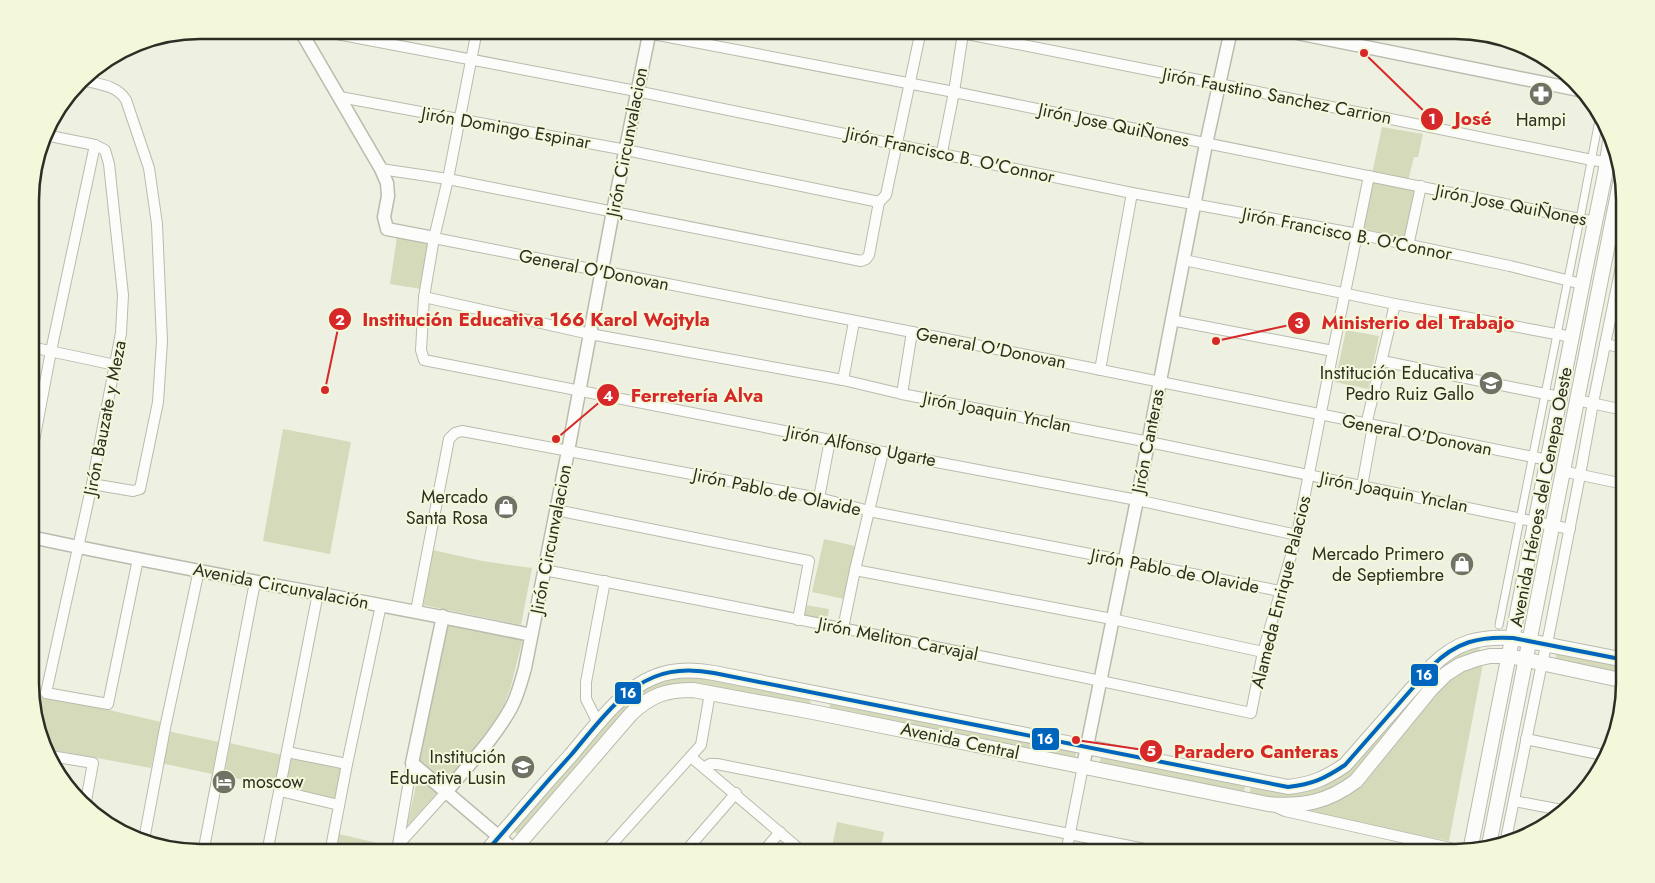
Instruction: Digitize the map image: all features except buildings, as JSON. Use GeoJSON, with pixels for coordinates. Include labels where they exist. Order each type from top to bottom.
{"type":"FeatureCollection","features":[{"type":"Feature","properties":{"kind":"main road","name":"Avenida Héroes del Cenepa Oeste"},"geometry":{"type":"LineString","coordinates":[[1471,843],[1609,151]]}},
{"type":"Feature","properties":{"kind":"main road","name":"Avenida Héroes del Cenepa Oeste"},"geometry":{"type":"LineString","coordinates":[[1490,840],[1599,286],[1616,231]]}},
{"type":"Feature","properties":{"kind":"main road","name":"Avenida Central"},"geometry":{"type":"LineString","coordinates":[[493,844],[598,724],[636,686],[666,672],[698,670],[1288,787],[1308,785],[1328,777],[1345,765],[1432,666],[1444,654],[1459,645],[1480,639],[1513,638],[1616,658]]}},
{"type":"Feature","properties":{"kind":"main road","name":"Avenida Central"},"geometry":{"type":"LineString","coordinates":[[522,844],[619,726],[642,703],[657,694],[676,690],[693,690],[813,712],[1268,804],[1288,805],[1308,804],[1327,798],[1345,789],[1365,772],[1424,697],[1446,674],[1460,665],[1490,656],[1509,656],[1616,679]]}},
{"type":"Feature","properties":{"kind":"main road"},"geometry":{"type":"LineString","coordinates":[[813,712],[817,693]]}},
{"type":"Feature","properties":{"kind":"street"},"geometry":{"type":"LineString","coordinates":[[305,39],[381,169],[387,183],[388,196],[384,217],[387,229],[434,238]]}},
{"type":"Feature","properties":{"kind":"street","name":"Jirón Francisco B. O'Connor"},"geometry":{"type":"LineString","coordinates":[[364,39],[636,91],[1132,192],[1358,234],[1510,266],[1582,284]]}},
{"type":"Feature","properties":{"kind":"street"},"geometry":{"type":"LineString","coordinates":[[424,297],[434,238],[448,179],[475,39]]}},
{"type":"Feature","properties":{"kind":"street","name":"Jirón Circunvalacion"},"geometry":{"type":"LineString","coordinates":[[447,791],[494,734],[519,690],[580,392],[613,211],[647,39]]}},
{"type":"Feature","properties":{"kind":"street","name":"Jirón Jose QuiÑones"},"geometry":{"type":"LineString","coordinates":[[684,39],[1595,222]]}},
{"type":"Feature","properties":{"kind":"street"},"geometry":{"type":"LineString","coordinates":[[381,169],[448,179],[861,261],[866,259],[869,254],[878,202],[886,195],[919,39]]}},
{"type":"Feature","properties":{"kind":"street"},"geometry":{"type":"LineString","coordinates":[[942,152],[962,39]]}},
{"type":"Feature","properties":{"kind":"street","name":"Jirón Faustino Sanchez Carrion"},"geometry":{"type":"LineString","coordinates":[[993,39],[1607,162]]}},
{"type":"Feature","properties":{"kind":"street","name":"Jirón Canteras"},"geometry":{"type":"LineString","coordinates":[[1068,844],[1149,442],[1206,144],[1229,39]]}},
{"type":"Feature","properties":{"kind":"street"},"geometry":{"type":"LineString","coordinates":[[1327,39],[1571,88]]}},
{"type":"Feature","properties":{"kind":"street"},"geometry":{"type":"LineString","coordinates":[[91,82],[105,85],[122,94],[126,100],[149,168],[157,224],[162,341],[158,402],[140,489],[132,491],[92,484]]}},
{"type":"Feature","properties":{"kind":"street","name":"Jirón Domingo Espinar"},"geometry":{"type":"LineString","coordinates":[[340,97],[626,150],[878,202]]}},
{"type":"Feature","properties":{"kind":"street"},"geometry":{"type":"LineString","coordinates":[[1499,625],[1598,126]]}},
{"type":"Feature","properties":{"kind":"street"},"geometry":{"type":"LineString","coordinates":[[39,415],[95,145],[52,136]]}},
{"type":"Feature","properties":{"kind":"street","name":"Jirón Bauzate y Meza"},"geometry":{"type":"LineString","coordinates":[[95,145],[105,150],[109,164],[123,295],[121,333],[79,547],[46,693],[108,704],[138,559]]}},
{"type":"Feature","properties":{"kind":"street","name":"Alameda Enrique Palacios"},"geometry":{"type":"LineString","coordinates":[[1251,713],[1263,652],[1297,535],[1310,475],[1332,351],[1370,176]]}},
{"type":"Feature","properties":{"kind":"street"},"geometry":{"type":"LineString","coordinates":[[1408,246],[1421,186]]}},
{"type":"Feature","properties":{"kind":"street"},"geometry":{"type":"LineString","coordinates":[[1100,370],[1132,192]]}},
{"type":"Feature","properties":{"kind":"street","name":"General O'Donovan"},"geometry":{"type":"LineString","coordinates":[[434,238],[1548,460]]}},
{"type":"Feature","properties":{"kind":"street"},"geometry":{"type":"LineString","coordinates":[[1184,260],[1395,304],[1572,337]]}},
{"type":"Feature","properties":{"kind":"street"},"geometry":{"type":"LineString","coordinates":[[1599,286],[1616,289]]}},
{"type":"Feature","properties":{"kind":"street","name":"Jirón Joaquin Ynclan"},"geometry":{"type":"LineString","coordinates":[[424,297],[590,334],[843,380],[902,394],[1149,442],[1570,529]]}},
{"type":"Feature","properties":{"kind":"street","name":"Jirón Alfonso Ugarte"},"geometry":{"type":"LineString","coordinates":[[424,297],[422,350],[424,360],[883,452],[1137,500],[1297,535]]}},
{"type":"Feature","properties":{"kind":"street"},"geometry":{"type":"LineString","coordinates":[[1362,486],[1369,425],[1395,304]]}},
{"type":"Feature","properties":{"kind":"street"},"geometry":{"type":"LineString","coordinates":[[1507,836],[1570,529],[1592,404],[1616,304]]}},
{"type":"Feature","properties":{"kind":"street"},"geometry":{"type":"LineString","coordinates":[[1171,320],[1332,351]]}},
{"type":"Feature","properties":{"kind":"street"},"geometry":{"type":"LineString","coordinates":[[843,380],[854,322]]}},
{"type":"Feature","properties":{"kind":"street"},"geometry":{"type":"LineString","coordinates":[[902,394],[912,332]]}},
{"type":"Feature","properties":{"kind":"street"},"geometry":{"type":"LineString","coordinates":[[1605,344],[1616,346]]}},
{"type":"Feature","properties":{"kind":"street"},"geometry":{"type":"LineString","coordinates":[[39,349],[115,365]]}},
{"type":"Feature","properties":{"kind":"street"},"geometry":{"type":"LineString","coordinates":[[1382,361],[1560,397]]}},
{"type":"Feature","properties":{"kind":"street"},"geometry":{"type":"LineString","coordinates":[[1577,400],[1616,408]]}},
{"type":"Feature","properties":{"kind":"street","name":"Jirón Pablo de Olavide"},"geometry":{"type":"LineString","coordinates":[[416,611],[449,439],[454,433],[462,431],[819,498],[869,511],[1280,591]]}},
{"type":"Feature","properties":{"kind":"street"},"geometry":{"type":"LineString","coordinates":[[819,498],[830,440]]}},
{"type":"Feature","properties":{"kind":"street"},"geometry":{"type":"LineString","coordinates":[[843,628],[883,452]]}},
{"type":"Feature","properties":{"kind":"street"},"geometry":{"type":"LineString","coordinates":[[1562,471],[1616,482]]}},
{"type":"Feature","properties":{"kind":"street"},"geometry":{"type":"LineString","coordinates":[[556,510],[809,561],[798,620]]}},
{"type":"Feature","properties":{"kind":"street","name":"Avenida Circunvalación"},"geometry":{"type":"LineString","coordinates":[[39,539],[255,582],[443,616],[531,635]]}},
{"type":"Feature","properties":{"kind":"street"},"geometry":{"type":"LineString","coordinates":[[145,834],[165,728],[199,570]]}},
{"type":"Feature","properties":{"kind":"street","name":"Jirón Meliton Carvajal"},"geometry":{"type":"LineString","coordinates":[[544,570],[843,628],[1100,680],[1251,713]]}},
{"type":"Feature","properties":{"kind":"street"},"geometry":{"type":"LineString","coordinates":[[855,570],[1112,619],[1263,652]]}},
{"type":"Feature","properties":{"kind":"street"},"geometry":{"type":"LineString","coordinates":[[598,724],[586,699],[586,682],[605,581]]}},
{"type":"Feature","properties":{"kind":"street"},"geometry":{"type":"LineString","coordinates":[[205,844],[255,582]]}},
{"type":"Feature","properties":{"kind":"street"},"geometry":{"type":"LineString","coordinates":[[269,844],[318,593]]}},
{"type":"Feature","properties":{"kind":"street"},"geometry":{"type":"LineString","coordinates":[[332,844],[381,605]]}},
{"type":"Feature","properties":{"kind":"street"},"geometry":{"type":"LineString","coordinates":[[396,844],[443,616]]}},
{"type":"Feature","properties":{"kind":"street"},"geometry":{"type":"LineString","coordinates":[[612,844],[701,745],[710,693]]}},
{"type":"Feature","properties":{"kind":"street"},"geometry":{"type":"LineString","coordinates":[[1526,739],[1600,754]]}},
{"type":"Feature","properties":{"kind":"street"},"geometry":{"type":"LineString","coordinates":[[287,752],[347,764]]}},
{"type":"Feature","properties":{"kind":"street"},"geometry":{"type":"LineString","coordinates":[[691,756],[794,844]]}},
{"type":"Feature","properties":{"kind":"street"},"geometry":{"type":"LineString","coordinates":[[57,757],[93,763],[87,797]]}},
{"type":"Feature","properties":{"kind":"street"},"geometry":{"type":"LineString","coordinates":[[412,763],[447,791],[506,844]]}},
{"type":"Feature","properties":{"kind":"street"},"geometry":{"type":"LineString","coordinates":[[705,767],[710,764],[717,764],[1122,844]]}},
{"type":"Feature","properties":{"kind":"street"},"geometry":{"type":"LineString","coordinates":[[280,791],[339,805]]}},
{"type":"Feature","properties":{"kind":"street"},"geometry":{"type":"LineString","coordinates":[[399,844],[447,791]]}},
{"type":"Feature","properties":{"kind":"street"},"geometry":{"type":"LineString","coordinates":[[692,844],[736,793]]}},
{"type":"Feature","properties":{"kind":"street"},"geometry":{"type":"LineString","coordinates":[[1514,802],[1555,809]]}},
{"type":"Feature","properties":{"kind":"street"},"geometry":{"type":"LineString","coordinates":[[1268,804],[1285,811],[1423,844]]}},
{"type":"Feature","properties":{"kind":"street"},"geometry":{"type":"LineString","coordinates":[[770,844],[780,832]]}},
{"type":"Feature","properties":{"kind":"green space"},"geometry":{"type":"Polygon","coordinates":[[[1382,127],[1423,134],[1418,157],[1414,157],[1408,181],[1372,174],[1382,127]]]}},
{"type":"Feature","properties":{"kind":"green space"},"geometry":{"type":"Polygon","coordinates":[[[1371,179],[1415,188],[1405,243],[1359,234],[1371,179]]]}},
{"type":"Feature","properties":{"kind":"green space"},"geometry":{"type":"Polygon","coordinates":[[[397,237],[428,242],[421,289],[390,284],[397,237]]]}},
{"type":"Feature","properties":{"kind":"green space"},"geometry":{"type":"Polygon","coordinates":[[[1346,330],[1379,336],[1368,389],[1335,382],[1346,330]]]}},
{"type":"Feature","properties":{"kind":"green space"},"geometry":{"type":"Polygon","coordinates":[[[283,429],[351,442],[330,554],[263,541],[283,429]]]}},
{"type":"Feature","properties":{"kind":"green space"},"geometry":{"type":"Polygon","coordinates":[[[824,539],[855,546],[844,599],[812,592],[824,539]]]}},
{"type":"Feature","properties":{"kind":"green space"},"geometry":{"type":"Polygon","coordinates":[[[433,550],[482,561],[532,568],[521,625],[423,605],[433,550]]]}},
{"type":"Feature","properties":{"kind":"green space"},"geometry":{"type":"Polygon","coordinates":[[[805,605],[829,609],[827,622],[802,617],[805,605]]]}},
{"type":"Feature","properties":{"kind":"green space"},"geometry":{"type":"Polygon","coordinates":[[[444,623],[523,638],[511,686],[501,714],[444,785],[417,761],[444,623]]]}},
{"type":"Feature","properties":{"kind":"green space"},"geometry":{"type":"Polygon","coordinates":[[[1479,645],[1480,653],[1468,656],[1352,777],[1314,796],[1297,800],[1249,795],[1251,787],[1291,792],[1310,790],[1329,782],[1442,661],[1479,645]]]}},
{"type":"Feature","properties":{"kind":"green space"},"geometry":{"type":"Polygon","coordinates":[[[1557,650],[1616,664],[1616,674],[1555,660],[1557,650]]]}},
{"type":"Feature","properties":{"kind":"green space"},"geometry":{"type":"Polygon","coordinates":[[[1483,664],[1449,841],[1293,811],[1332,799],[1441,686],[1463,671],[1483,664]]]}},
{"type":"Feature","properties":{"kind":"green space"},"geometry":{"type":"Polygon","coordinates":[[[668,677],[700,677],[809,699],[811,706],[666,687],[520,836],[512,830],[617,710],[641,689],[668,677]]]}},
{"type":"Feature","properties":{"kind":"green space"},"geometry":{"type":"Polygon","coordinates":[[[44,695],[161,722],[151,768],[53,750],[47,735],[40,697],[44,695]]]}},
{"type":"Feature","properties":{"kind":"green space"},"geometry":{"type":"Polygon","coordinates":[[[830,704],[1076,752],[1075,760],[828,713],[830,704]]]}},
{"type":"Feature","properties":{"kind":"green space"},"geometry":{"type":"Polygon","coordinates":[[[167,731],[219,742],[212,774],[161,763],[167,731]]]}},
{"type":"Feature","properties":{"kind":"green space"},"geometry":{"type":"Polygon","coordinates":[[[230,743],[282,755],[277,786],[224,776],[230,743]]]}},
{"type":"Feature","properties":{"kind":"green space"},"geometry":{"type":"Polygon","coordinates":[[[290,755],[342,765],[335,799],[284,788],[290,755]]]}},
{"type":"Feature","properties":{"kind":"green space"},"geometry":{"type":"Polygon","coordinates":[[[1101,757],[1245,786],[1244,794],[1099,764],[1101,757]]]}},
{"type":"Feature","properties":{"kind":"green space"},"geometry":{"type":"Polygon","coordinates":[[[418,777],[437,793],[407,826],[418,777]]]}},
{"type":"Feature","properties":{"kind":"green space"},"geometry":{"type":"Polygon","coordinates":[[[837,822],[884,832],[882,844],[833,844],[837,822]]]}},
{"type":"Feature","properties":{"kind":"green space"},"geometry":{"type":"Polygon","coordinates":[[[339,834],[382,844],[337,844],[339,834]]]}},
{"type":"Feature","properties":{"kind":"transit line","name":"16"},"geometry":{"type":"LineString","coordinates":[[493,844],[619,700],[642,683],[661,674],[676,671],[691,670],[714,673],[1288,787],[1318,780],[1345,765],[1432,666],[1450,651],[1469,642],[1489,638],[1513,638],[1616,658]]}},
{"type":"Feature","properties":{"kind":"place","name":"José"},"geometry":{"type":"Point","coordinates":[1364,53]}},
{"type":"Feature","properties":{"kind":"place","name":"Hampi"},"geometry":{"type":"Point","coordinates":[1541,94]}},
{"type":"Feature","properties":{"kind":"place","name":"Ministerio del Trabajo"},"geometry":{"type":"Point","coordinates":[1216,341]}},
{"type":"Feature","properties":{"kind":"place","name":"Institución Educativa Pedro Ruiz Gallo"},"geometry":{"type":"Point","coordinates":[1491,383]}},
{"type":"Feature","properties":{"kind":"place","name":"Institución Educativa 166 Karol Wojtyla"},"geometry":{"type":"Point","coordinates":[325,390]}},
{"type":"Feature","properties":{"kind":"place","name":"Ferretería Alva"},"geometry":{"type":"Point","coordinates":[556,439]}},
{"type":"Feature","properties":{"kind":"place","name":"Mercado Santa Rosa"},"geometry":{"type":"Point","coordinates":[506,507]}},
{"type":"Feature","properties":{"kind":"place","name":"Mercado Primero de Septiembre"},"geometry":{"type":"Point","coordinates":[1462,564]}},
{"type":"Feature","properties":{"kind":"place","name":"Paradero Canteras"},"geometry":{"type":"Point","coordinates":[1076,740]}},
{"type":"Feature","properties":{"kind":"place","name":"Institución Educativa Lusin"},"geometry":{"type":"Point","coordinates":[523,767]}},
{"type":"Feature","properties":{"kind":"place","name":"moscow"},"geometry":{"type":"Point","coordinates":[224,782]}}]}
